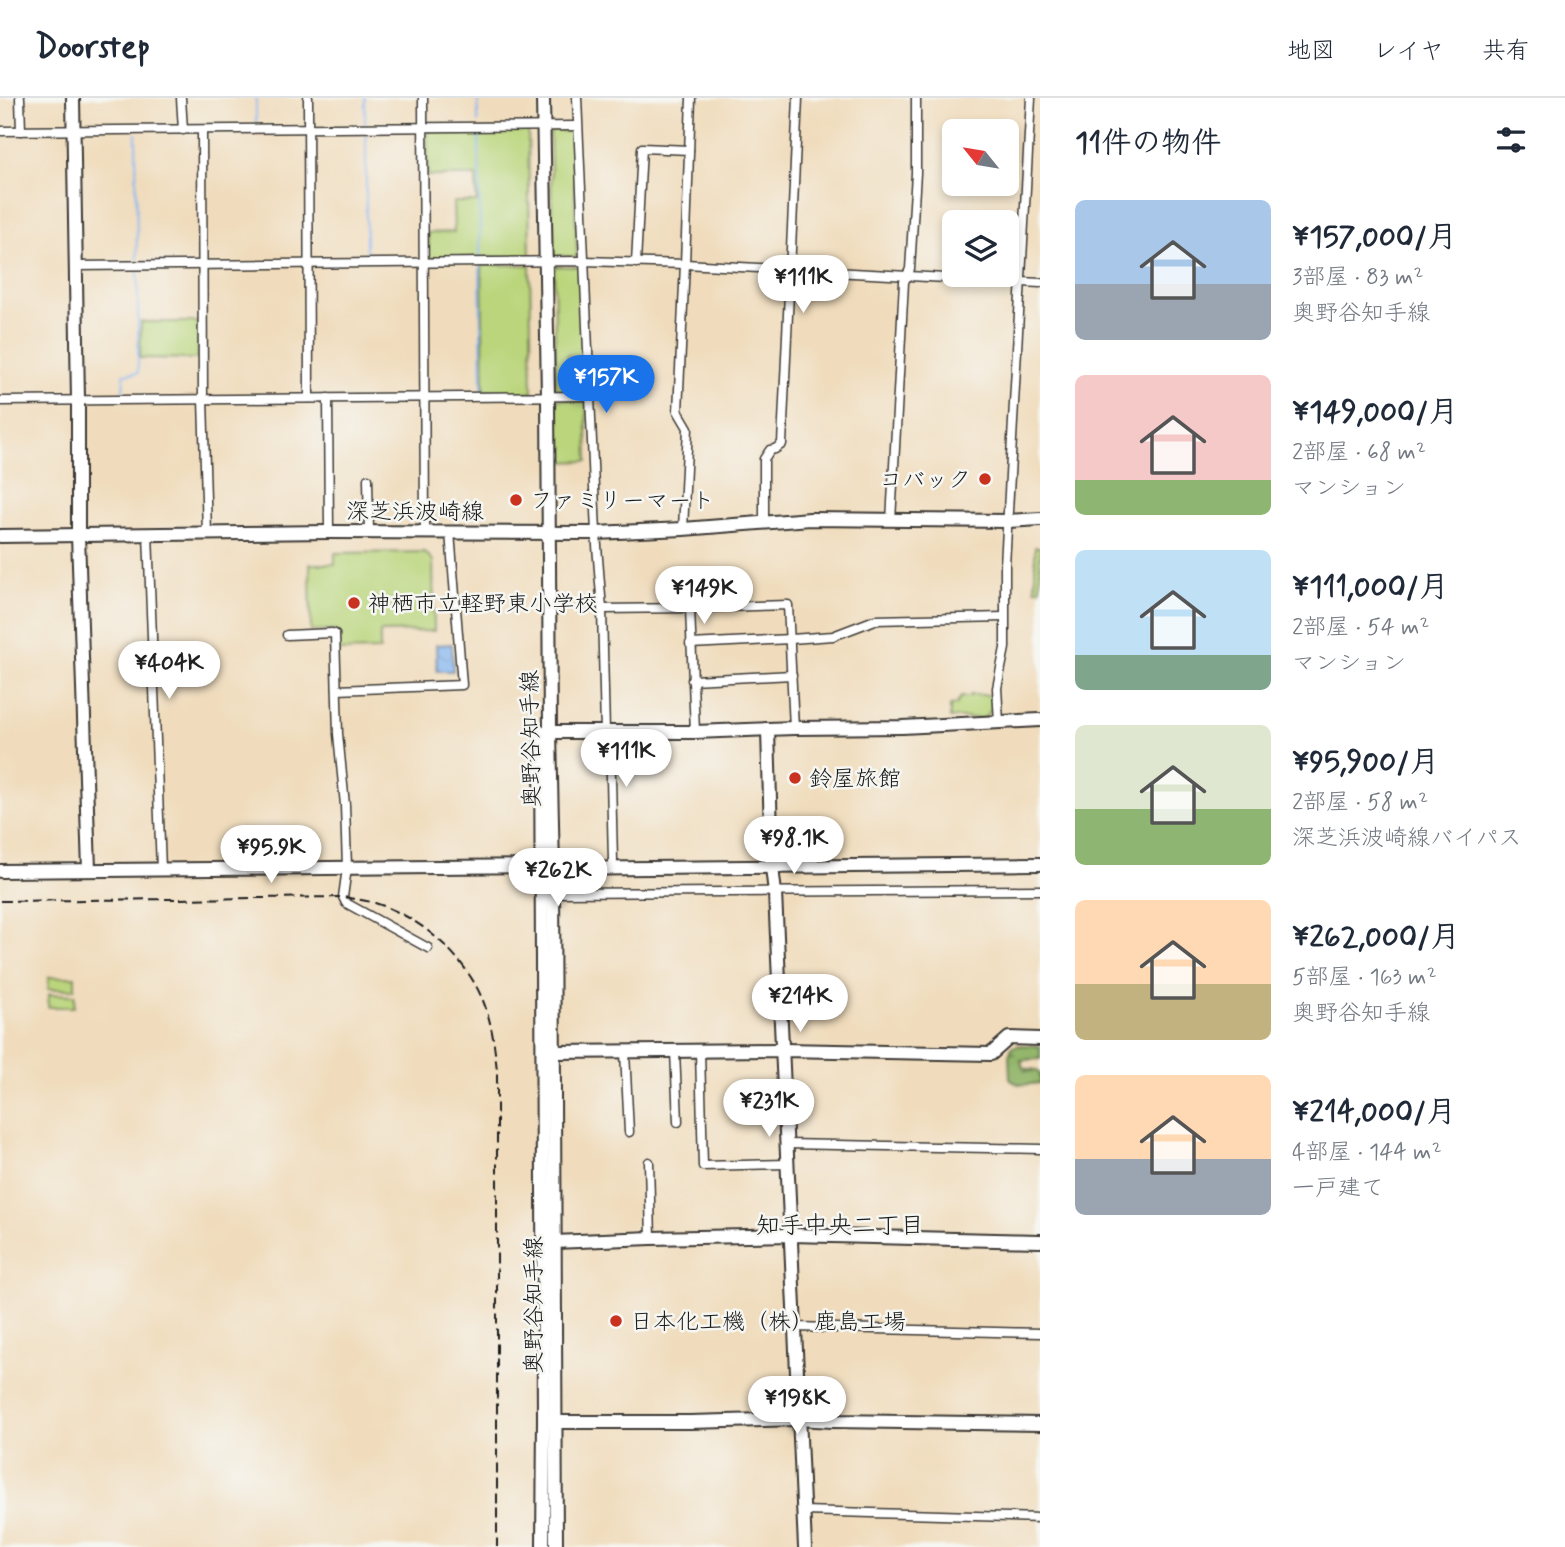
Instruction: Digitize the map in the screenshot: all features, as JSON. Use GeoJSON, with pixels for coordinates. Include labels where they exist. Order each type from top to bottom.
{"type":"FeatureCollection","features":[{"type":"Feature","properties":{"kind":"main road"},"geometry":{"type":"LineString","coordinates":[[73,98],[78,536],[89,870]]}},
{"type":"Feature","properties":{"kind":"main road","name":"奥野谷知手線"},"geometry":{"type":"LineString","coordinates":[[535,98],[539,126],[542,261],[549,866],[553,893],[556,1547]]}},
{"type":"Feature","properties":{"kind":"main road","name":"奥野谷知手線"},"geometry":{"type":"LineString","coordinates":[[539,126],[543,98]]}},
{"type":"Feature","properties":{"kind":"main road","name":"深芝浜波崎線"},"geometry":{"type":"LineString","coordinates":[[0,536],[329,532],[596,533],[683,530],[810,519],[1040,519]]}},
{"type":"Feature","properties":{"kind":"main road","name":"奥野谷知手線"},"geometry":{"type":"LineString","coordinates":[[544,1547],[550,733],[545,533]]}},
{"type":"Feature","properties":{"kind":"main road"},"geometry":{"type":"LineString","coordinates":[[550,733],[902,727],[1040,720]]}},
{"type":"Feature","properties":{"kind":"main road"},"geometry":{"type":"LineString","coordinates":[[768,730],[805,1547]]}},
{"type":"Feature","properties":{"kind":"main road"},"geometry":{"type":"LineString","coordinates":[[549,866],[613,861],[772,864],[1040,856]]}},
{"type":"Feature","properties":{"kind":"main road"},"geometry":{"type":"LineString","coordinates":[[0,870],[1040,864]]}},
{"type":"Feature","properties":{"kind":"main road"},"geometry":{"type":"LineString","coordinates":[[554,1052],[782,1050],[991,1054],[1009,1038],[1040,1039]]}},
{"type":"Feature","properties":{"kind":"main road"},"geometry":{"type":"LineString","coordinates":[[554,1242],[791,1235],[1040,1241]]}},
{"type":"Feature","properties":{"kind":"main road"},"geometry":{"type":"LineString","coordinates":[[554,1422],[799,1419],[1040,1424]]}},
{"type":"Feature","properties":{"kind":"street"},"geometry":{"type":"LineString","coordinates":[[20,98],[21,131]]}},
{"type":"Feature","properties":{"kind":"street"},"geometry":{"type":"LineString","coordinates":[[181,98],[183,130]]}},
{"type":"Feature","properties":{"kind":"street"},"geometry":{"type":"LineString","coordinates":[[308,98],[309,398]]}},
{"type":"Feature","properties":{"kind":"street"},"geometry":{"type":"LineString","coordinates":[[423,98],[425,532]]}},
{"type":"Feature","properties":{"kind":"street"},"geometry":{"type":"LineString","coordinates":[[577,98],[596,533],[602,608],[605,732],[610,737],[613,861]]}},
{"type":"Feature","properties":{"kind":"street"},"geometry":{"type":"LineString","coordinates":[[683,530],[688,428],[678,411],[691,98]]}},
{"type":"Feature","properties":{"kind":"street"},"geometry":{"type":"LineString","coordinates":[[764,523],[764,459],[770,450],[782,444],[798,98]]}},
{"type":"Feature","properties":{"kind":"street"},"geometry":{"type":"LineString","coordinates":[[891,521],[904,282],[910,268],[915,193],[916,98]]}},
{"type":"Feature","properties":{"kind":"street"},"geometry":{"type":"LineString","coordinates":[[999,722],[997,688],[1005,648],[1008,521],[1031,98]]}},
{"type":"Feature","properties":{"kind":"street"},"geometry":{"type":"LineString","coordinates":[[0,131],[577,126]]}},
{"type":"Feature","properties":{"kind":"street"},"geometry":{"type":"LineString","coordinates":[[202,130],[203,399],[207,533]]}},
{"type":"Feature","properties":{"kind":"street"},"geometry":{"type":"LineString","coordinates":[[636,263],[642,148],[689,150]]}},
{"type":"Feature","properties":{"kind":"street"},"geometry":{"type":"LineString","coordinates":[[76,266],[584,261],[1040,283]]}},
{"type":"Feature","properties":{"kind":"street"},"geometry":{"type":"LineString","coordinates":[[0,401],[591,396]]}},
{"type":"Feature","properties":{"kind":"street"},"geometry":{"type":"LineString","coordinates":[[328,398],[329,532]]}},
{"type":"Feature","properties":{"kind":"street"},"geometry":{"type":"LineString","coordinates":[[368,479],[369,532]]}},
{"type":"Feature","properties":{"kind":"street"},"geometry":{"type":"LineString","coordinates":[[337,690],[462,685],[450,532]]}},
{"type":"Feature","properties":{"kind":"street"},"geometry":{"type":"LineString","coordinates":[[148,534],[161,869]]}},
{"type":"Feature","properties":{"kind":"street"},"geometry":{"type":"LineString","coordinates":[[602,608],[788,605],[794,728]]}},
{"type":"Feature","properties":{"kind":"street"},"geometry":{"type":"LineString","coordinates":[[690,608],[695,732]]}},
{"type":"Feature","properties":{"kind":"street"},"geometry":{"type":"LineString","coordinates":[[690,644],[833,636],[875,620],[1004,617]]}},
{"type":"Feature","properties":{"kind":"street"},"geometry":{"type":"LineString","coordinates":[[287,635],[335,634],[338,734],[345,806],[347,867],[343,897],[346,903],[428,948]]}},
{"type":"Feature","properties":{"kind":"street"},"geometry":{"type":"LineString","coordinates":[[692,680],[792,675]]}},
{"type":"Feature","properties":{"kind":"street"},"geometry":{"type":"LineString","coordinates":[[553,893],[1040,890]]}},
{"type":"Feature","properties":{"kind":"street"},"geometry":{"type":"LineString","coordinates":[[675,1051],[678,1122]]}},
{"type":"Feature","properties":{"kind":"street"},"geometry":{"type":"LineString","coordinates":[[700,1051],[703,1166],[787,1164]]}},
{"type":"Feature","properties":{"kind":"street"},"geometry":{"type":"LineString","coordinates":[[625,1052],[629,1132]]}},
{"type":"Feature","properties":{"kind":"street"},"geometry":{"type":"LineString","coordinates":[[786,1144],[1040,1149]]}},
{"type":"Feature","properties":{"kind":"street"},"geometry":{"type":"LineString","coordinates":[[649,1162],[651,1238]]}},
{"type":"Feature","properties":{"kind":"street"},"geometry":{"type":"LineString","coordinates":[[794,1327],[1040,1333]]}},
{"type":"Feature","properties":{"kind":"street"},"geometry":{"type":"LineString","coordinates":[[803,1511],[1040,1518]]}},
{"type":"Feature","properties":{"kind":"green space"},"geometry":{"type":"Polygon","coordinates":[[[528,129],[530,257],[428,259],[428,233],[454,232],[453,202],[477,202],[476,176],[428,176],[427,131],[528,129]]]}},
{"type":"Feature","properties":{"kind":"green space"},"geometry":{"type":"Polygon","coordinates":[[[554,130],[573,132],[577,257],[553,256],[550,133],[554,130]]]}},
{"type":"Feature","properties":{"kind":"green space"},"geometry":{"type":"Polygon","coordinates":[[[482,265],[530,265],[532,393],[484,391],[482,265]]]}},
{"type":"Feature","properties":{"kind":"green space"},"geometry":{"type":"Polygon","coordinates":[[[557,266],[580,267],[584,356],[567,355],[569,391],[556,391],[554,269],[557,266]]]}},
{"type":"Feature","properties":{"kind":"green space"},"geometry":{"type":"Polygon","coordinates":[[[141,322],[199,322],[198,359],[140,358],[141,322]]]}},
{"type":"Feature","properties":{"kind":"green space"},"geometry":{"type":"Polygon","coordinates":[[[586,400],[588,461],[557,462],[555,401],[586,400]]]}},
{"type":"Feature","properties":{"kind":"green space"},"geometry":{"type":"Polygon","coordinates":[[[1035,547],[1040,547],[1040,589],[1035,589],[1035,547]]]}},
{"type":"Feature","properties":{"kind":"green space"},"geometry":{"type":"Polygon","coordinates":[[[425,552],[433,561],[434,631],[380,632],[380,650],[337,651],[337,631],[311,631],[310,564],[335,564],[335,553],[425,552]]]}},
{"type":"Feature","properties":{"kind":"green space"},"geometry":{"type":"Polygon","coordinates":[[[993,695],[991,710],[984,718],[950,718],[950,706],[956,705],[961,697],[993,695]]]}},
{"type":"Feature","properties":{"kind":"green space"},"geometry":{"type":"Polygon","coordinates":[[[49,977],[75,977],[75,989],[48,989],[49,977]]]}},
{"type":"Feature","properties":{"kind":"green space"},"geometry":{"type":"Polygon","coordinates":[[[49,994],[75,995],[74,1007],[48,1007],[49,994]]]}},
{"type":"Feature","properties":{"kind":"green space"},"geometry":{"type":"Polygon","coordinates":[[[1040,1046],[1040,1059],[1021,1060],[1023,1068],[1036,1070],[1040,1074],[1040,1083],[1020,1084],[1010,1079],[1009,1055],[1012,1047],[1040,1046]]]}},
{"type":"Feature","properties":{"kind":"water"},"geometry":{"type":"Polygon","coordinates":[[[452,644],[453,671],[437,671],[436,645],[452,644]]]}},
{"type":"Feature","properties":{"kind":"waterway"},"geometry":{"type":"LineString","coordinates":[[256,98],[256,124]]}},
{"type":"Feature","properties":{"kind":"waterway"},"geometry":{"type":"LineString","coordinates":[[365,98],[365,124]]}},
{"type":"Feature","properties":{"kind":"waterway"},"geometry":{"type":"LineString","coordinates":[[478,98],[478,122]]}},
{"type":"Feature","properties":{"kind":"waterway"},"geometry":{"type":"LineString","coordinates":[[366,131],[366,259]]}},
{"type":"Feature","properties":{"kind":"waterway"},"geometry":{"type":"LineString","coordinates":[[479,132],[480,257]]}},
{"type":"Feature","properties":{"kind":"waterway"},"geometry":{"type":"LineString","coordinates":[[136,133],[137,260]]}},
{"type":"Feature","properties":{"kind":"waterway"},"geometry":{"type":"LineString","coordinates":[[480,266],[482,393]]}},
{"type":"Feature","properties":{"kind":"waterway"},"geometry":{"type":"LineString","coordinates":[[123,396],[124,374],[138,373],[138,269]]}},
{"type":"Feature","properties":{"kind":"railway"},"geometry":{"type":"LineString","coordinates":[[0,901],[343,897],[375,903],[411,919],[444,944],[458,959],[480,994],[487,1012],[497,1071],[497,1547]]}},
{"type":"Feature","properties":{"kind":"place","name":"コバック"},"geometry":{"type":"Point","coordinates":[985,479]}},
{"type":"Feature","properties":{"kind":"place","name":"ファミリーマート"},"geometry":{"type":"Point","coordinates":[516,500]}},
{"type":"Feature","properties":{"kind":"place","name":"神栖市立軽野東小学校"},"geometry":{"type":"Point","coordinates":[354,603]}},
{"type":"Feature","properties":{"kind":"place","name":"鈴屋旅館"},"geometry":{"type":"Point","coordinates":[795,778]}},
{"type":"Feature","properties":{"kind":"place","name":"日本化工機（株）鹿島工場"},"geometry":{"type":"Point","coordinates":[616,1321]}},
{"type":"Feature","properties":{"kind":"district","name":"知手中央二丁目"},"geometry":{"type":"Point","coordinates":[840,1225]}}]}
